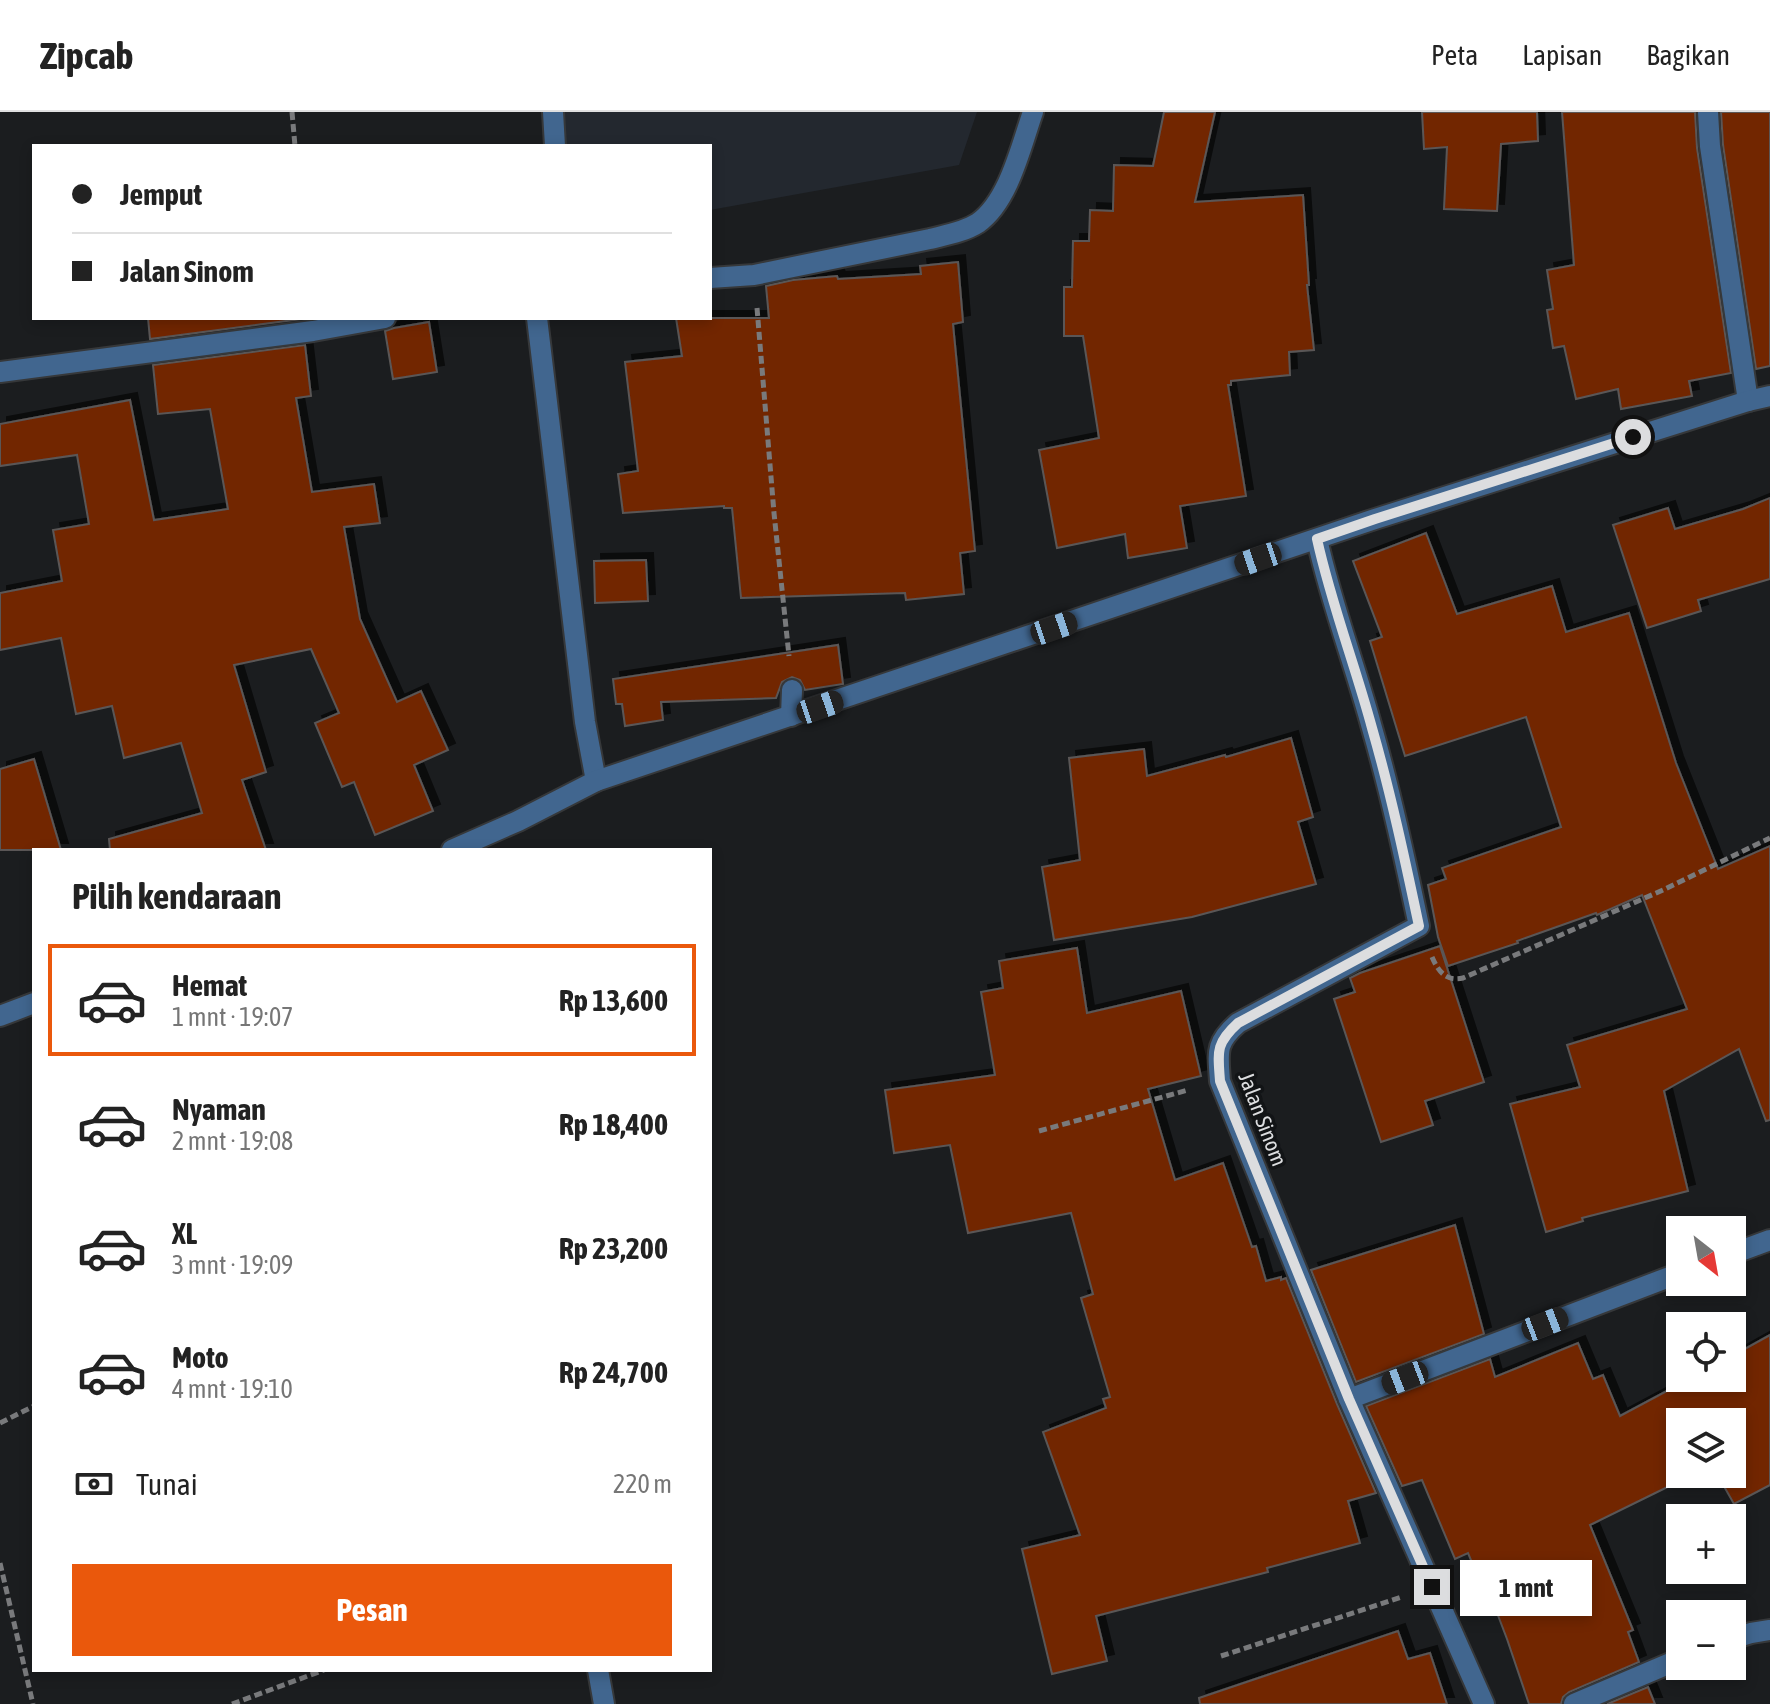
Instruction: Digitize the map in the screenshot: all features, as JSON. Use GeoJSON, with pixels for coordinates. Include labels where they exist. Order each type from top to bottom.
{"type":"FeatureCollection","features":[{"type":"Feature","properties":{"kind":"street"},"geometry":{"type":"LineString","coordinates":[[553,112],[555,144]]}},
{"type":"Feature","properties":{"kind":"street"},"geometry":{"type":"LineString","coordinates":[[712,278],[754,275],[930,239],[977,223],[994,208],[1007,184],[1033,112]]}},
{"type":"Feature","properties":{"kind":"street"},"geometry":{"type":"LineString","coordinates":[[1708,112],[1710,146],[1748,401]]}},
{"type":"Feature","properties":{"kind":"street"},"geometry":{"type":"LineString","coordinates":[[0,372],[313,331],[374,320]]}},
{"type":"Feature","properties":{"kind":"street"},"geometry":{"type":"LineString","coordinates":[[537,320],[585,722],[596,781]]}},
{"type":"Feature","properties":{"kind":"street"},"geometry":{"type":"LineString","coordinates":[[457,848],[596,781],[1375,519],[1770,396]]}},
{"type":"Feature","properties":{"kind":"street"},"geometry":{"type":"LineString","coordinates":[[1317,539],[1393,803],[1419,926]]}},
{"type":"Feature","properties":{"kind":"street"},"geometry":{"type":"LineString","coordinates":[[791,716],[792,690]]}},
{"type":"Feature","properties":{"kind":"street","name":"Jalan Sinom"},"geometry":{"type":"LineString","coordinates":[[1419,926],[1238,1023],[1223,1037],[1219,1050],[1220,1081],[1349,1399],[1484,1704]]}},
{"type":"Feature","properties":{"kind":"street"},"geometry":{"type":"LineString","coordinates":[[0,1016],[32,1004]]}},
{"type":"Feature","properties":{"kind":"street"},"geometry":{"type":"LineString","coordinates":[[1746,1249],[1770,1240]]}},
{"type":"Feature","properties":{"kind":"street"},"geometry":{"type":"LineString","coordinates":[[1349,1399],[1666,1278]]}},
{"type":"Feature","properties":{"kind":"street"},"geometry":{"type":"LineString","coordinates":[[1746,1635],[1770,1630]]}},
{"type":"Feature","properties":{"kind":"street"},"geometry":{"type":"LineString","coordinates":[[1574,1704],[1666,1665]]}},
{"type":"Feature","properties":{"kind":"street"},"geometry":{"type":"LineString","coordinates":[[598,1672],[604,1704]]}},
{"type":"Feature","properties":{"kind":"path"},"geometry":{"type":"LineString","coordinates":[[292,112],[295,144]]}},
{"type":"Feature","properties":{"kind":"path"},"geometry":{"type":"LineString","coordinates":[[754,275],[792,690]]}},
{"type":"Feature","properties":{"kind":"path"},"geometry":{"type":"LineString","coordinates":[[1419,926],[1437,969],[1450,979],[1463,978],[1663,890],[1770,838]]}},
{"type":"Feature","properties":{"kind":"path"},"geometry":{"type":"LineString","coordinates":[[1039,1131],[1220,1081]]}},
{"type":"Feature","properties":{"kind":"path"},"geometry":{"type":"LineString","coordinates":[[0,1423],[32,1407]]}},
{"type":"Feature","properties":{"kind":"path"},"geometry":{"type":"LineString","coordinates":[[0,1563],[33,1704]]}},
{"type":"Feature","properties":{"kind":"path"},"geometry":{"type":"LineString","coordinates":[[1221,1656],[1432,1587]]}},
{"type":"Feature","properties":{"kind":"path"},"geometry":{"type":"LineString","coordinates":[[232,1704],[319,1672]]}},
{"type":"Feature","properties":{"kind":"shaded area"},"geometry":{"type":"Polygon","coordinates":[[[552,112],[977,112],[959,165],[712,210],[712,144],[553,144],[552,112]]]}},
{"type":"Feature","properties":{"kind":"building"},"geometry":{"type":"Polygon","coordinates":[[[1164,112],[1215,112],[1195,202],[1303,195],[1314,350],[1289,352],[1290,375],[1231,381],[1228,385],[1246,496],[1180,506],[1187,548],[1128,558],[1125,534],[1057,548],[1039,450],[1099,438],[1083,336],[1064,336],[1064,287],[1072,287],[1073,241],[1089,241],[1090,210],[1113,211],[1114,165],[1153,166],[1164,112]]]}},
{"type":"Feature","properties":{"kind":"building"},"geometry":{"type":"Polygon","coordinates":[[[1422,112],[1537,112],[1538,141],[1501,144],[1497,211],[1444,209],[1447,147],[1424,149],[1422,112]]]}},
{"type":"Feature","properties":{"kind":"building"},"geometry":{"type":"Polygon","coordinates":[[[1562,112],[1695,112],[1697,148],[1731,373],[1689,381],[1692,396],[1621,409],[1618,389],[1576,399],[1564,346],[1553,348],[1547,310],[1553,309],[1547,270],[1574,265],[1562,112]]]}},
{"type":"Feature","properties":{"kind":"building"},"geometry":{"type":"Polygon","coordinates":[[[1721,112],[1770,112],[1770,366],[1756,369],[1723,145],[1721,112]]]}},
{"type":"Feature","properties":{"kind":"building"},"geometry":{"type":"Polygon","coordinates":[[[958,262],[963,322],[953,324],[975,551],[960,553],[964,594],[906,600],[905,593],[741,598],[732,508],[623,513],[618,474],[638,471],[625,362],[682,356],[676,320],[769,318],[766,286],[837,276],[838,279],[921,274],[920,266],[958,262]]]}},
{"type":"Feature","properties":{"kind":"building"},"geometry":{"type":"Polygon","coordinates":[[[148,320],[293,320],[150,339],[148,320]]]}},
{"type":"Feature","properties":{"kind":"building"},"geometry":{"type":"Polygon","coordinates":[[[429,322],[437,372],[393,379],[385,331],[429,322]]]}},
{"type":"Feature","properties":{"kind":"building"},"geometry":{"type":"Polygon","coordinates":[[[305,345],[311,396],[296,398],[312,492],[374,484],[380,523],[344,527],[360,619],[397,702],[421,691],[448,750],[414,765],[433,811],[375,835],[354,782],[342,787],[315,723],[339,713],[311,649],[234,665],[266,772],[242,780],[265,848],[110,848],[109,839],[202,813],[181,743],[124,758],[112,706],[76,714],[61,638],[0,650],[0,593],[62,581],[53,530],[89,524],[77,455],[0,466],[0,424],[130,400],[154,520],[228,509],[210,409],[158,414],[153,365],[305,345]]]}},
{"type":"Feature","properties":{"kind":"building"},"geometry":{"type":"Polygon","coordinates":[[[1770,498],[1770,579],[1698,600],[1701,611],[1647,628],[1613,525],[1668,508],[1675,529],[1770,498]]]}},
{"type":"Feature","properties":{"kind":"building"},"geometry":{"type":"Polygon","coordinates":[[[1426,533],[1457,614],[1552,586],[1566,632],[1629,613],[1676,763],[1718,869],[1770,846],[1770,1120],[1766,1121],[1739,1049],[1664,1091],[1688,1191],[1582,1218],[1583,1221],[1546,1232],[1510,1104],[1580,1087],[1567,1045],[1687,1009],[1642,895],[1597,915],[1448,966],[1438,937],[1428,885],[1446,879],[1442,868],[1561,827],[1526,717],[1405,756],[1370,641],[1382,637],[1353,561],[1426,533]]]}},
{"type":"Feature","properties":{"kind":"building"},"geometry":{"type":"Polygon","coordinates":[[[646,560],[648,601],[595,603],[594,561],[646,560]]]}},
{"type":"Feature","properties":{"kind":"building"},"geometry":{"type":"Polygon","coordinates":[[[838,645],[843,684],[805,690],[800,680],[792,677],[782,682],[776,698],[661,702],[663,720],[625,726],[622,704],[616,704],[613,679],[838,645]]]}},
{"type":"Feature","properties":{"kind":"building"},"geometry":{"type":"Polygon","coordinates":[[[1291,738],[1313,817],[1298,822],[1316,884],[1192,917],[1054,940],[1042,867],[1080,860],[1069,758],[1144,749],[1147,776],[1291,738]]]}},
{"type":"Feature","properties":{"kind":"building"},"geometry":{"type":"Polygon","coordinates":[[[34,759],[60,848],[0,850],[0,769],[34,759]]]}},
{"type":"Feature","properties":{"kind":"building"},"geometry":{"type":"Polygon","coordinates":[[[1440,946],[1484,1082],[1425,1101],[1433,1125],[1381,1142],[1334,999],[1355,992],[1350,978],[1360,973],[1440,946]]]}},
{"type":"Feature","properties":{"kind":"building"},"geometry":{"type":"Polygon","coordinates":[[[1077,948],[1087,1013],[1181,991],[1201,1076],[1148,1089],[1175,1180],[1223,1163],[1252,1247],[1256,1246],[1266,1281],[1286,1278],[1376,1493],[1348,1501],[1360,1543],[1267,1568],[1268,1572],[1096,1616],[1107,1661],[1052,1674],[1022,1549],[1080,1535],[1043,1432],[1106,1408],[1103,1399],[1110,1397],[1081,1298],[1093,1294],[1071,1213],[968,1233],[950,1145],[894,1153],[885,1090],[995,1075],[981,992],[1003,988],[999,961],[1077,948]]]}},
{"type":"Feature","properties":{"kind":"building"},"geometry":{"type":"Polygon","coordinates":[[[1455,1225],[1484,1334],[1356,1382],[1311,1270],[1455,1225]]]}},
{"type":"Feature","properties":{"kind":"building"},"geometry":{"type":"Polygon","coordinates":[[[1770,1335],[1770,1485],[1734,1504],[1725,1488],[1746,1488],[1746,1408],[1666,1408],[1666,1488],[1590,1525],[1633,1630],[1628,1632],[1639,1662],[1569,1692],[1561,1704],[1529,1704],[1478,1563],[1473,1565],[1468,1553],[1455,1559],[1422,1480],[1402,1486],[1366,1406],[1490,1359],[1495,1377],[1578,1343],[1593,1379],[1603,1375],[1620,1416],[1666,1391],[1746,1392],[1746,1348],[1770,1335]]]}},
{"type":"Feature","properties":{"kind":"building"},"geometry":{"type":"Polygon","coordinates":[[[1398,1631],[1408,1659],[1430,1653],[1447,1704],[1200,1704],[1199,1698],[1398,1631]]]}},
{"type":"Feature","properties":{"kind":"building"},"geometry":{"type":"Polygon","coordinates":[[[1648,1687],[1655,1704],[1607,1704],[1648,1687]]]}},
{"type":"Feature","properties":{"kind":"route"},"geometry":{"type":"LineString","coordinates":[[1432,1587],[1349,1399],[1220,1081],[1219,1050],[1223,1037],[1238,1023],[1419,926],[1393,803],[1317,539],[1633,437]]}}]}
